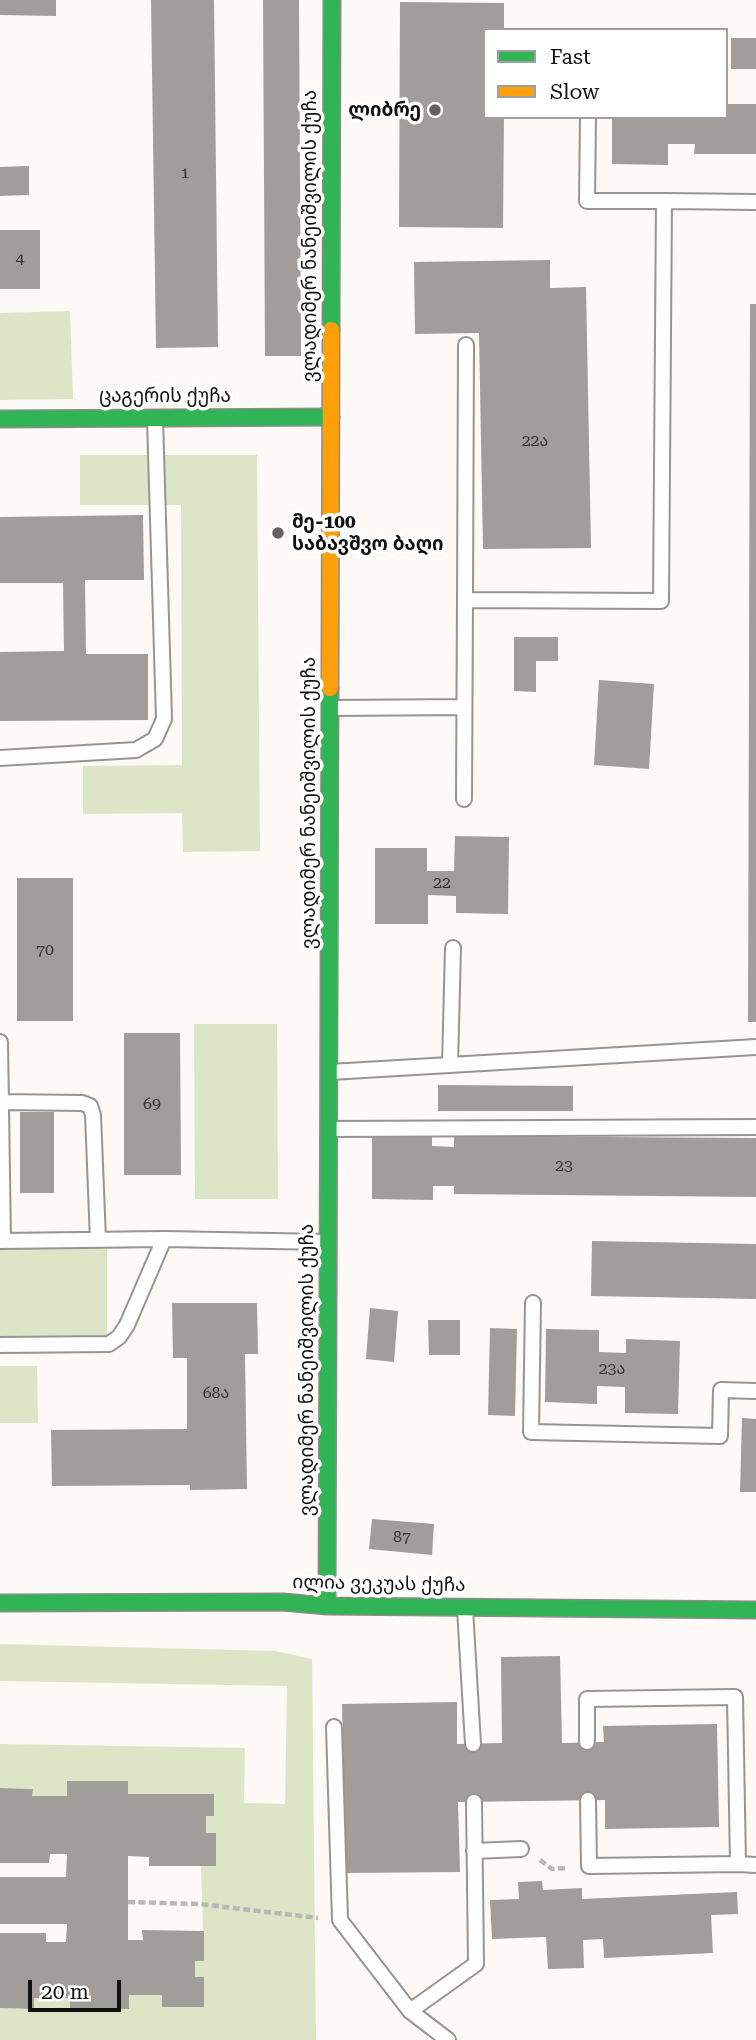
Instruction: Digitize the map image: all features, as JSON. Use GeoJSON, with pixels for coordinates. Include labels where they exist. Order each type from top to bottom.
{"type":"FeatureCollection","features":[{"type":"Feature","properties":{"kind":"street","name":"ვლადიმერ ნანეიშვილის ქუჩა"},"geometry":{"type":"LineString","coordinates":[[327,1606],[332,0]]}},
{"type":"Feature","properties":{"kind":"street","name":"ცაგერის ქუჩა"},"geometry":{"type":"LineString","coordinates":[[0,419],[331,417]]}},
{"type":"Feature","properties":{"kind":"street","name":"ილია ვეკუას ქუჩა"},"geometry":{"type":"LineString","coordinates":[[0,1603],[283,1602],[327,1606],[756,1610]]}},
{"type":"Feature","properties":{"kind":"lane"},"geometry":{"type":"LineString","coordinates":[[588,119],[587,201],[756,202]]}},
{"type":"Feature","properties":{"kind":"lane"},"geometry":{"type":"LineString","coordinates":[[465,600],[661,601],[664,201]]}},
{"type":"Feature","properties":{"kind":"lane"},"geometry":{"type":"LineString","coordinates":[[464,799],[467,345]]}},
{"type":"Feature","properties":{"kind":"lane"},"geometry":{"type":"LineString","coordinates":[[0,758],[136,750],[155,739],[164,719],[155,418]]}},
{"type":"Feature","properties":{"kind":"lane"},"geometry":{"type":"LineString","coordinates":[[330,708],[464,707]]}},
{"type":"Feature","properties":{"kind":"lane"},"geometry":{"type":"LineString","coordinates":[[450,1065],[453,948]]}},
{"type":"Feature","properties":{"kind":"lane"},"geometry":{"type":"LineString","coordinates":[[0,1042],[1,1241],[164,1239],[328,1242]]}},
{"type":"Feature","properties":{"kind":"lane"},"geometry":{"type":"LineString","coordinates":[[329,1072],[756,1047]]}},
{"type":"Feature","properties":{"kind":"lane"},"geometry":{"type":"LineString","coordinates":[[1,1102],[82,1103],[90,1107],[93,1115],[98,1240]]}},
{"type":"Feature","properties":{"kind":"lane"},"geometry":{"type":"LineString","coordinates":[[329,1129],[756,1127]]}},
{"type":"Feature","properties":{"kind":"lane"},"geometry":{"type":"LineString","coordinates":[[0,1345],[109,1344],[119,1337],[127,1325],[164,1239]]}},
{"type":"Feature","properties":{"kind":"lane"},"geometry":{"type":"LineString","coordinates":[[533,1303],[531,1432],[720,1436],[721,1390],[756,1391]]}},
{"type":"Feature","properties":{"kind":"lane"},"geometry":{"type":"LineString","coordinates":[[464,1607],[473,1744]]}},
{"type":"Feature","properties":{"kind":"lane"},"geometry":{"type":"LineString","coordinates":[[587,1742],[587,1699],[735,1697],[738,1864]]}},
{"type":"Feature","properties":{"kind":"lane"},"geometry":{"type":"LineString","coordinates":[[334,1727],[340,1920],[410,2011],[448,2040]]}},
{"type":"Feature","properties":{"kind":"lane"},"geometry":{"type":"LineString","coordinates":[[588,1800],[589,1867],[756,1865]]}},
{"type":"Feature","properties":{"kind":"lane"},"geometry":{"type":"LineString","coordinates":[[410,2011],[476,1964],[474,1802]]}},
{"type":"Feature","properties":{"kind":"lane"},"geometry":{"type":"LineString","coordinates":[[474,1851],[521,1849]]}},
{"type":"Feature","properties":{"kind":"path"},"geometry":{"type":"LineString","coordinates":[[521,1849],[552,1869],[589,1867]]}},
{"type":"Feature","properties":{"kind":"path"},"geometry":{"type":"LineString","coordinates":[[128,1902],[199,1904],[340,1920]]}},
{"type":"Feature","properties":{"kind":"green space"},"geometry":{"type":"Polygon","coordinates":[[[70,311],[73,399],[0,400],[0,313],[70,311]]]}},
{"type":"Feature","properties":{"kind":"green space"},"geometry":{"type":"Polygon","coordinates":[[[80,455],[257,455],[260,851],[183,852],[182,813],[83,814],[83,766],[182,765],[181,505],[80,505],[80,455]]]}},
{"type":"Feature","properties":{"kind":"green space"},"geometry":{"type":"Polygon","coordinates":[[[194,1024],[277,1024],[278,1199],[195,1199],[194,1024]]]}},
{"type":"Feature","properties":{"kind":"green space"},"geometry":{"type":"Polygon","coordinates":[[[0,1246],[107,1247],[107,1339],[0,1338],[0,1246]]]}},
{"type":"Feature","properties":{"kind":"green space"},"geometry":{"type":"Polygon","coordinates":[[[0,1366],[37,1366],[38,1423],[0,1423],[0,1366]]]}},
{"type":"Feature","properties":{"kind":"green space"},"geometry":{"type":"Polygon","coordinates":[[[0,1644],[275,1651],[312,1659],[316,2040],[0,2040],[0,2008],[34,2009],[34,1998],[70,1998],[70,2008],[129,2009],[129,1995],[162,1995],[162,2007],[204,2007],[204,1977],[195,1977],[195,1961],[204,1961],[201,1866],[215,1833],[206,1833],[206,1816],[214,1816],[213,1794],[128,1794],[128,1781],[67,1781],[67,1796],[32,1796],[32,1789],[0,1788],[0,1744],[245,1748],[244,1803],[285,1804],[287,1686],[0,1681],[0,1644]]]}},
{"type":"Feature","properties":{"kind":"building"},"geometry":{"type":"Polygon","coordinates":[[[0,0],[56,0],[56,16],[0,15],[0,0]]]}},
{"type":"Feature","properties":{"kind":"building"},"geometry":{"type":"Polygon","coordinates":[[[151,0],[214,0],[218,347],[156,348],[151,0]]]}},
{"type":"Feature","properties":{"kind":"building"},"geometry":{"type":"Polygon","coordinates":[[[263,0],[299,0],[301,356],[265,356],[263,0]]]}},
{"type":"Feature","properties":{"kind":"building"},"geometry":{"type":"Polygon","coordinates":[[[400,2],[504,3],[504,28],[483,28],[483,119],[504,119],[503,228],[399,227],[400,2]]]}},
{"type":"Feature","properties":{"kind":"building"},"geometry":{"type":"Polygon","coordinates":[[[731,38],[756,38],[756,69],[731,69],[731,38]]]}},
{"type":"Feature","properties":{"kind":"building"},"geometry":{"type":"Polygon","coordinates":[[[728,104],[756,104],[756,154],[694,154],[695,144],[668,144],[668,165],[612,164],[612,119],[728,119],[728,104]]]}},
{"type":"Feature","properties":{"kind":"building"},"geometry":{"type":"Polygon","coordinates":[[[29,166],[29,195],[0,196],[0,167],[29,166]]]}},
{"type":"Feature","properties":{"kind":"building"},"geometry":{"type":"Polygon","coordinates":[[[0,230],[40,230],[40,289],[0,289],[0,230]]]}},
{"type":"Feature","properties":{"kind":"building"},"geometry":{"type":"Polygon","coordinates":[[[550,260],[550,288],[586,287],[591,548],[483,549],[479,333],[415,334],[414,262],[550,260]]]}},
{"type":"Feature","properties":{"kind":"building"},"geometry":{"type":"Polygon","coordinates":[[[750,304],[756,304],[756,1022],[748,1022],[750,304]]]}},
{"type":"Feature","properties":{"kind":"building"},"geometry":{"type":"Polygon","coordinates":[[[143,515],[144,580],[85,580],[86,654],[148,654],[148,720],[0,721],[0,652],[64,651],[63,583],[0,583],[0,517],[143,515]]]}},
{"type":"Feature","properties":{"kind":"building"},"geometry":{"type":"Polygon","coordinates":[[[514,637],[558,637],[558,661],[536,661],[536,692],[514,691],[514,637]]]}},
{"type":"Feature","properties":{"kind":"building"},"geometry":{"type":"Polygon","coordinates":[[[599,680],[654,684],[649,769],[594,765],[599,680]]]}},
{"type":"Feature","properties":{"kind":"building"},"geometry":{"type":"Polygon","coordinates":[[[455,836],[509,837],[508,914],[456,913],[456,896],[428,895],[428,924],[375,924],[375,848],[427,848],[427,871],[454,871],[455,836]]]}},
{"type":"Feature","properties":{"kind":"building"},"geometry":{"type":"Polygon","coordinates":[[[17,878],[73,878],[73,1021],[17,1021],[17,878]]]}},
{"type":"Feature","properties":{"kind":"building"},"geometry":{"type":"Polygon","coordinates":[[[124,1033],[180,1033],[181,1175],[124,1175],[124,1033]]]}},
{"type":"Feature","properties":{"kind":"building"},"geometry":{"type":"Polygon","coordinates":[[[438,1085],[573,1086],[573,1111],[438,1111],[438,1085]]]}},
{"type":"Feature","properties":{"kind":"building"},"geometry":{"type":"Polygon","coordinates":[[[20,1112],[54,1112],[54,1193],[20,1193],[20,1112]]]}},
{"type":"Feature","properties":{"kind":"building"},"geometry":{"type":"Polygon","coordinates":[[[372,1130],[432,1131],[432,1146],[454,1147],[454,1136],[756,1138],[756,1197],[454,1194],[454,1186],[433,1186],[433,1200],[372,1199],[372,1130]]]}},
{"type":"Feature","properties":{"kind":"building"},"geometry":{"type":"Polygon","coordinates":[[[592,1241],[756,1244],[756,1299],[591,1296],[592,1241]]]}},
{"type":"Feature","properties":{"kind":"building"},"geometry":{"type":"Polygon","coordinates":[[[172,1303],[257,1303],[258,1354],[245,1354],[247,1489],[190,1490],[190,1485],[52,1486],[51,1430],[187,1429],[187,1358],[173,1358],[172,1303]]]}},
{"type":"Feature","properties":{"kind":"building"},"geometry":{"type":"Polygon","coordinates":[[[370,1308],[398,1311],[394,1362],[366,1359],[370,1308]]]}},
{"type":"Feature","properties":{"kind":"building"},"geometry":{"type":"Polygon","coordinates":[[[428,1320],[460,1320],[460,1355],[429,1355],[428,1320]]]}},
{"type":"Feature","properties":{"kind":"building"},"geometry":{"type":"Polygon","coordinates":[[[490,1328],[517,1329],[515,1416],[488,1415],[490,1328]]]}},
{"type":"Feature","properties":{"kind":"building"},"geometry":{"type":"Polygon","coordinates":[[[546,1329],[599,1330],[599,1352],[626,1353],[626,1339],[680,1341],[678,1414],[625,1413],[625,1387],[597,1386],[597,1404],[545,1402],[546,1329]]]}},
{"type":"Feature","properties":{"kind":"building"},"geometry":{"type":"Polygon","coordinates":[[[742,1418],[756,1419],[756,1492],[740,1492],[742,1418]]]}},
{"type":"Feature","properties":{"kind":"building"},"geometry":{"type":"Polygon","coordinates":[[[372,1519],[434,1524],[432,1555],[369,1549],[372,1519]]]}},
{"type":"Feature","properties":{"kind":"building"},"geometry":{"type":"Polygon","coordinates":[[[560,1656],[562,1743],[604,1742],[603,1726],[717,1724],[719,1827],[605,1829],[605,1800],[458,1802],[460,1872],[346,1873],[342,1704],[457,1702],[457,1744],[502,1743],[501,1657],[560,1656]]]}},
{"type":"Feature","properties":{"kind":"building"},"geometry":{"type":"Polygon","coordinates":[[[67,1781],[128,1781],[128,1794],[214,1794],[214,1816],[206,1816],[206,1833],[216,1833],[216,1866],[149,1866],[149,1857],[128,1856],[128,1940],[143,1940],[142,1930],[204,1931],[204,1961],[195,1961],[195,1977],[204,1977],[204,2007],[162,2007],[162,1995],[129,1995],[129,2009],[70,2008],[70,1998],[34,1998],[34,2009],[0,2008],[0,1933],[46,1933],[46,1942],[66,1942],[67,1924],[0,1924],[0,1877],[66,1877],[67,1854],[50,1854],[49,1863],[0,1863],[0,1788],[33,1789],[32,1796],[67,1796],[67,1781]]]}},
{"type":"Feature","properties":{"kind":"building"},"geometry":{"type":"Polygon","coordinates":[[[542,1881],[543,1890],[582,1888],[582,1899],[737,1892],[738,1914],[711,1915],[713,1953],[604,1958],[603,1939],[583,1940],[584,1968],[548,1969],[546,1937],[492,1939],[490,1900],[519,1899],[518,1882],[542,1881]]]}},
{"type":"Feature","properties":{"kind":"traffic: fast"},"geometry":{"type":"LineString","coordinates":[[331,330],[332,0]]}},
{"type":"Feature","properties":{"kind":"traffic: fast"},"geometry":{"type":"LineString","coordinates":[[0,419],[331,417]]}},
{"type":"Feature","properties":{"kind":"traffic: fast"},"geometry":{"type":"LineString","coordinates":[[327,1606],[330,688]]}},
{"type":"Feature","properties":{"kind":"traffic: fast"},"geometry":{"type":"LineString","coordinates":[[0,1603],[283,1602],[327,1606],[756,1610]]}},
{"type":"Feature","properties":{"kind":"traffic: slow"},"geometry":{"type":"LineString","coordinates":[[330,688],[331,330]]}},
{"type":"Feature","properties":{"kind":"place","name":"ლიბრე"},"geometry":{"type":"Point","coordinates":[435,110]}},
{"type":"Feature","properties":{"kind":"place","name":"მე-100 საბავშვო ბაღი"},"geometry":{"type":"Point","coordinates":[278,533]}}]}
